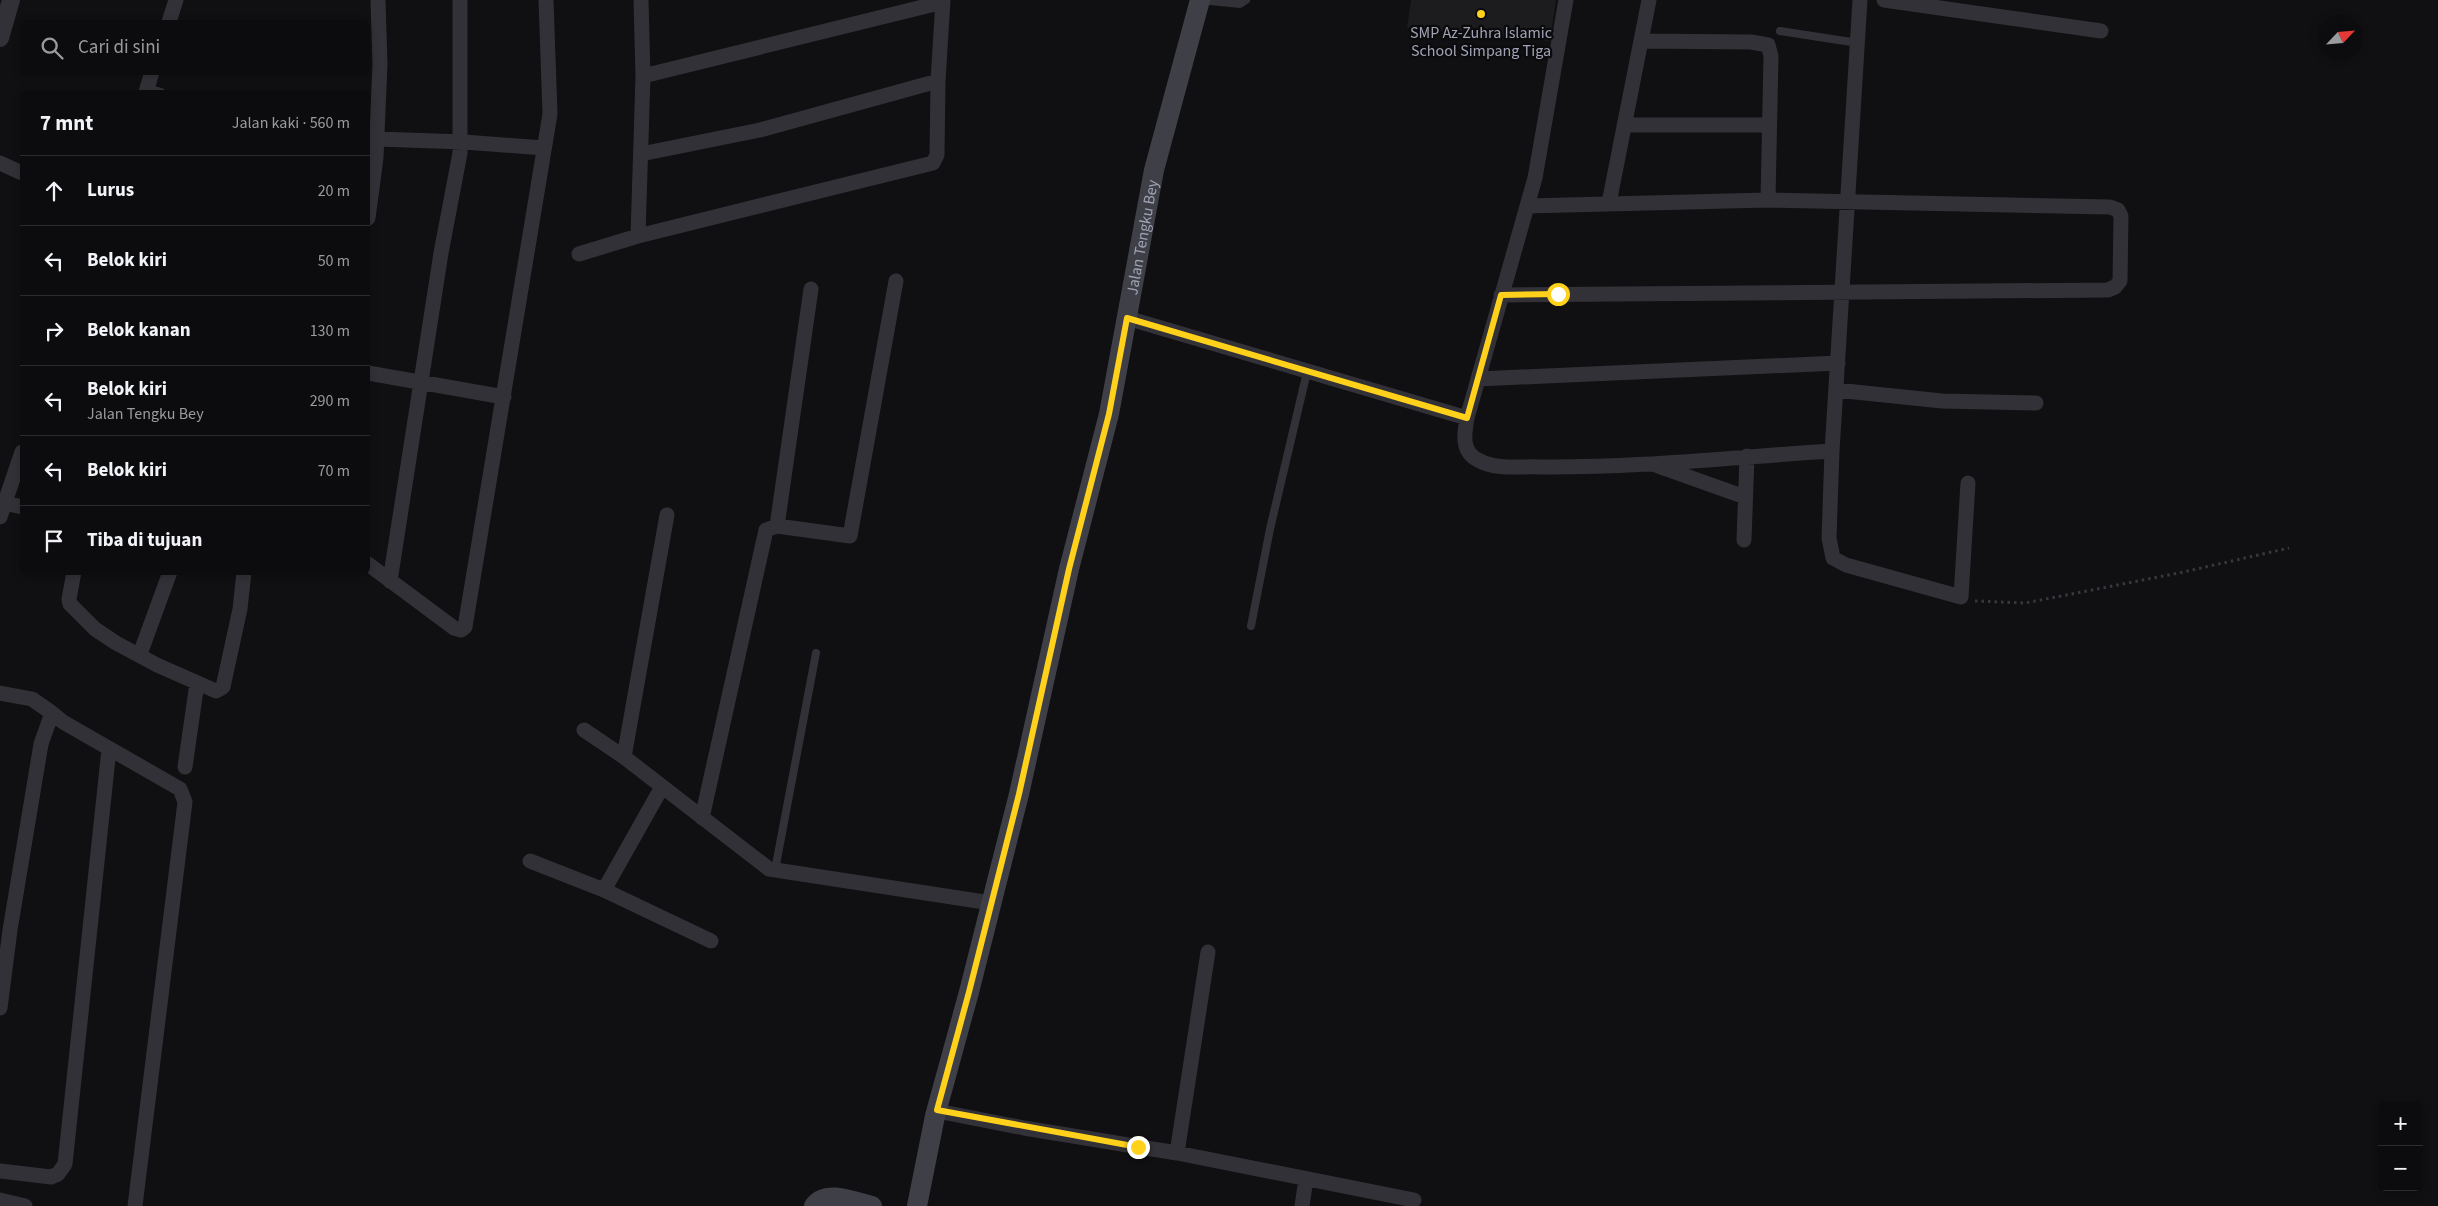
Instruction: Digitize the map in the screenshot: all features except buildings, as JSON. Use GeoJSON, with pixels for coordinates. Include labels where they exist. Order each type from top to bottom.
{"type":"FeatureCollection","features":[{"type":"Feature","properties":{"kind":"main road","name":"Jalan Tengku Bey"},"geometry":{"type":"LineString","coordinates":[[917,1206],[937,1110],[1019,794],[1069,569],[1109,414],[1154,170],[1200,0]]}},
{"type":"Feature","properties":{"kind":"main road"},"geometry":{"type":"LineString","coordinates":[[814,1206],[819,1200],[829,1196],[872,1206]]}},
{"type":"Feature","properties":{"kind":"street"},"geometry":{"type":"LineString","coordinates":[[0,38],[11,0]]}},
{"type":"Feature","properties":{"kind":"street"},"geometry":{"type":"LineString","coordinates":[[170,20],[176,0]]}},
{"type":"Feature","properties":{"kind":"street"},"geometry":{"type":"LineString","coordinates":[[370,200],[377,139],[380,64],[378,0]]}},
{"type":"Feature","properties":{"kind":"street"},"geometry":{"type":"LineString","coordinates":[[390,581],[441,253],[460,153],[460,0]]}},
{"type":"Feature","properties":{"kind":"street"},"geometry":{"type":"LineString","coordinates":[[370,566],[454,628],[461,630],[465,626],[550,114],[546,0]]}},
{"type":"Feature","properties":{"kind":"street"},"geometry":{"type":"LineString","coordinates":[[638,236],[643,76],[641,0]]}},
{"type":"Feature","properties":{"kind":"street"},"geometry":{"type":"LineString","coordinates":[[1566,0],[1535,178],[1467,418],[1464,438],[1470,454],[1480,462],[1498,466],[1555,467],[1652,464],[1832,451]]}},
{"type":"Feature","properties":{"kind":"street"},"geometry":{"type":"LineString","coordinates":[[1609,203],[1649,0]]}},
{"type":"Feature","properties":{"kind":"street"},"geometry":{"type":"LineString","coordinates":[[1860,0],[1832,451],[1829,538],[1833,558],[1846,565],[1960,597],[1968,483]]}},
{"type":"Feature","properties":{"kind":"street"},"geometry":{"type":"LineString","coordinates":[[1884,0],[2101,32]]}},
{"type":"Feature","properties":{"kind":"street"},"geometry":{"type":"LineString","coordinates":[[579,254],[638,236],[933,163],[937,155],[938,81],[943,1],[643,76]]}},
{"type":"Feature","properties":{"kind":"street"},"geometry":{"type":"LineString","coordinates":[[1641,41],[1751,42],[1768,45],[1771,56],[1768,125],[1768,200]]}},
{"type":"Feature","properties":{"kind":"street"},"geometry":{"type":"LineString","coordinates":[[151,90],[152,75]]}},
{"type":"Feature","properties":{"kind":"street"},"geometry":{"type":"LineString","coordinates":[[641,154],[760,130],[938,81]]}},
{"type":"Feature","properties":{"kind":"street"},"geometry":{"type":"LineString","coordinates":[[1624,125],[1768,125]]}},
{"type":"Feature","properties":{"kind":"street"},"geometry":{"type":"LineString","coordinates":[[377,139],[460,141],[544,148]]}},
{"type":"Feature","properties":{"kind":"street"},"geometry":{"type":"LineString","coordinates":[[0,163],[20,172]]}},
{"type":"Feature","properties":{"kind":"street"},"geometry":{"type":"LineString","coordinates":[[1501,295],[1843,290],[2108,290],[2115,287],[2120,281],[2121,216],[2114,209],[1768,200],[1527,206]]}},
{"type":"Feature","properties":{"kind":"street"},"geometry":{"type":"LineString","coordinates":[[702,818],[766,530],[777,526],[850,536],[896,281]]}},
{"type":"Feature","properties":{"kind":"street"},"geometry":{"type":"LineString","coordinates":[[777,526],[810,289]]}},
{"type":"Feature","properties":{"kind":"street"},"geometry":{"type":"LineString","coordinates":[[1127,318],[1467,418]]}},
{"type":"Feature","properties":{"kind":"street"},"geometry":{"type":"LineString","coordinates":[[1478,379],[1838,363]]}},
{"type":"Feature","properties":{"kind":"street"},"geometry":{"type":"LineString","coordinates":[[370,373],[504,397]]}},
{"type":"Feature","properties":{"kind":"street"},"geometry":{"type":"LineString","coordinates":[[1836,390],[1942,401],[2036,402]]}},
{"type":"Feature","properties":{"kind":"street"},"geometry":{"type":"LineString","coordinates":[[1744,540],[1747,456]]}},
{"type":"Feature","properties":{"kind":"street"},"geometry":{"type":"LineString","coordinates":[[20,458],[2,510],[20,507]]}},
{"type":"Feature","properties":{"kind":"street"},"geometry":{"type":"LineString","coordinates":[[1652,464],[1745,496]]}},
{"type":"Feature","properties":{"kind":"street"},"geometry":{"type":"LineString","coordinates":[[624,757],[667,515]]}},
{"type":"Feature","properties":{"kind":"street"},"geometry":{"type":"LineString","coordinates":[[73,575],[69,599],[74,609],[95,629],[157,665],[216,692],[223,687],[240,610],[244,575]]}},
{"type":"Feature","properties":{"kind":"street"},"geometry":{"type":"LineString","coordinates":[[140,654],[169,575]]}},
{"type":"Feature","properties":{"kind":"street"},"geometry":{"type":"LineString","coordinates":[[186,767],[197,683]]}},
{"type":"Feature","properties":{"kind":"street"},"geometry":{"type":"LineString","coordinates":[[0,693],[32,699],[110,749],[180,790],[185,802],[135,1206]]}},
{"type":"Feature","properties":{"kind":"street"},"geometry":{"type":"LineString","coordinates":[[0,1008],[5,930],[41,744],[52,713]]}},
{"type":"Feature","properties":{"kind":"street"},"geometry":{"type":"LineString","coordinates":[[584,730],[624,757],[769,869],[991,903]]}},
{"type":"Feature","properties":{"kind":"street"},"geometry":{"type":"LineString","coordinates":[[0,1171],[51,1178],[58,1174],[65,1164],[110,749]]}},
{"type":"Feature","properties":{"kind":"street"},"geometry":{"type":"LineString","coordinates":[[604,890],[662,787]]}},
{"type":"Feature","properties":{"kind":"street"},"geometry":{"type":"LineString","coordinates":[[530,861],[604,890],[711,941]]}},
{"type":"Feature","properties":{"kind":"street"},"geometry":{"type":"LineString","coordinates":[[1177,1153],[1208,952]]}},
{"type":"Feature","properties":{"kind":"street"},"geometry":{"type":"LineString","coordinates":[[937,1110],[1024,1128],[1177,1153],[1306,1179],[1387,1200],[1414,1200]]}},
{"type":"Feature","properties":{"kind":"street"},"geometry":{"type":"LineString","coordinates":[[1302,1206],[1306,1179]]}},
{"type":"Feature","properties":{"kind":"street"},"geometry":{"type":"LineString","coordinates":[[0,1200],[24,1206]]}},
{"type":"Feature","properties":{"kind":"lane"},"geometry":{"type":"LineString","coordinates":[[1200,0],[1240,4],[1246,0]]}},
{"type":"Feature","properties":{"kind":"lane"},"geometry":{"type":"LineString","coordinates":[[1780,31],[1858,44]]}},
{"type":"Feature","properties":{"kind":"lane"},"geometry":{"type":"LineString","coordinates":[[1251,626],[1270,529],[1308,372]]}},
{"type":"Feature","properties":{"kind":"lane"},"geometry":{"type":"LineString","coordinates":[[774,870],[816,653]]}},
{"type":"Feature","properties":{"kind":"path"},"geometry":{"type":"LineString","coordinates":[[1960,597],[1975,601],[2025,602],[2179,573],[2289,548]]}},
{"type":"Feature","properties":{"kind":"shaded area","name":"SMP Az-Zuhra Islamic School Simpang Tiga"},"geometry":{"type":"Polygon","coordinates":[[[1411,0],[1556,0],[1550,41],[1407,28],[1411,0]]]}},
{"type":"Feature","properties":{"kind":"place","name":"SMP Az-Zuhra Islamic School Simpang Tiga"},"geometry":{"type":"Point","coordinates":[1481,14]}},
{"type":"Feature","properties":{"kind":"route"},"geometry":{"type":"LineString","coordinates":[[1138,1147],[1024,1128],[937,1110],[1019,794],[1069,569],[1109,414],[1127,318],[1467,418],[1501,295],[1558,294]]}}]}
